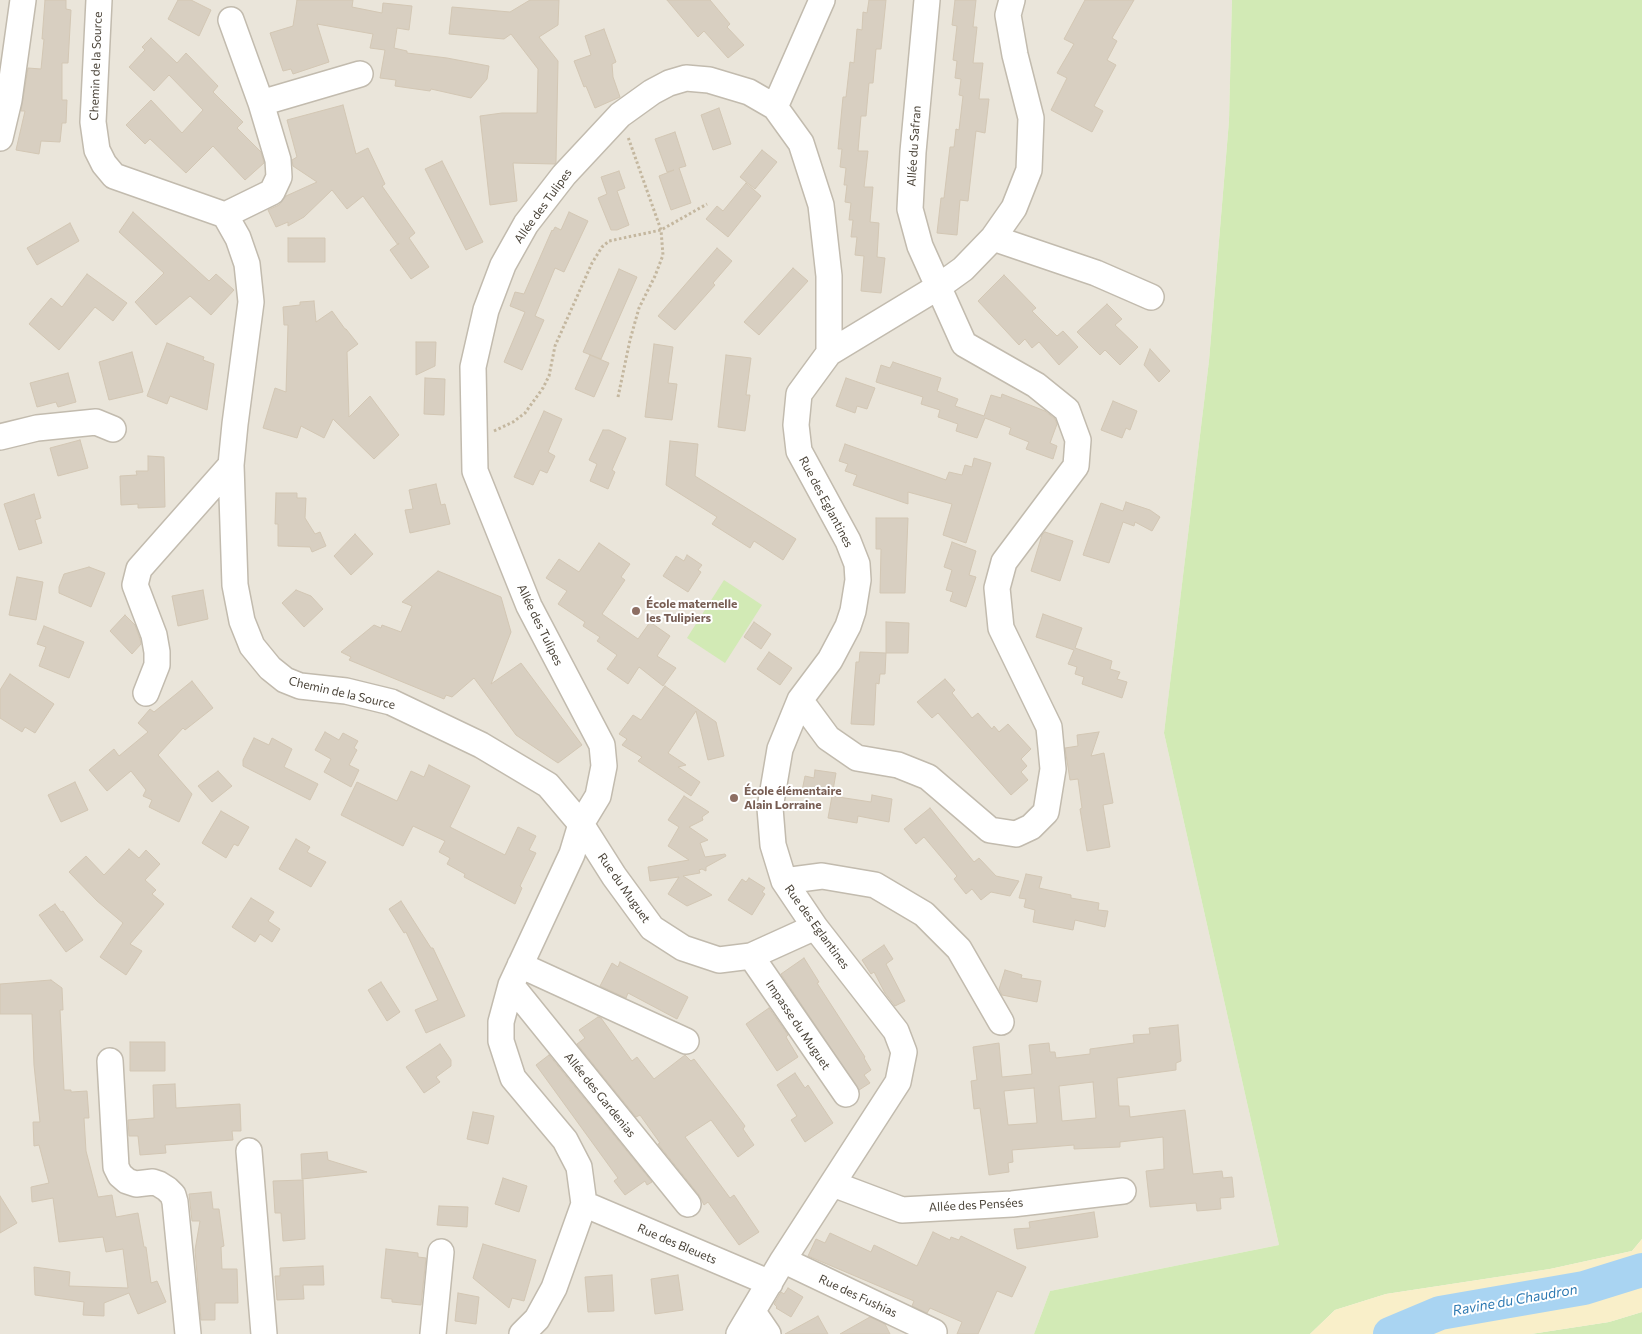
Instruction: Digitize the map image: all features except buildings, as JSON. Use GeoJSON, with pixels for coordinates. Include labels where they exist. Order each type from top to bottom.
{"type":"FeatureCollection","features":[{"type":"Feature","properties":{"kind":"street"},"geometry":{"type":"LineString","coordinates":[[1,132],[10,100],[23,0]]}},
{"type":"Feature","properties":{"kind":"street","name":"Chemin de la Source"},"geometry":{"type":"LineString","coordinates":[[99,0],[94,122],[97,150],[104,164],[114,176],[225,215],[238,238],[247,264],[251,302],[231,465],[235,585],[242,621],[252,646],[270,668],[285,680],[300,686],[346,691],[391,702],[481,745],[548,785],[581,824]]}},
{"type":"Feature","properties":{"kind":"street"},"geometry":{"type":"LineString","coordinates":[[775,108],[822,0]]}},
{"type":"Feature","properties":{"kind":"street","name":"Allée du Safran"},"geometry":{"type":"LineString","coordinates":[[800,700],[828,738],[857,758],[898,765],[928,777],[990,830],[1016,834],[1031,827],[1046,812],[1053,769],[1049,727],[1001,628],[997,588],[1004,562],[1076,466],[1078,440],[1068,410],[1036,386],[964,344],[920,246],[910,209],[913,152],[927,0]]}},
{"type":"Feature","properties":{"kind":"street","name":"Rue des Eglantines"},"geometry":{"type":"LineString","coordinates":[[740,1334],[783,1260],[898,1082],[904,1052],[896,1031],[815,927],[784,881],[773,845],[770,808],[780,749],[800,700],[830,660],[848,626],[854,611],[858,580],[856,564],[848,541],[799,451],[796,424],[799,394],[829,353],[938,287],[962,269],[993,238],[1014,208],[1029,170],[1031,118],[1015,55],[1008,15],[1012,0]]}},
{"type":"Feature","properties":{"kind":"street"},"geometry":{"type":"LineString","coordinates":[[225,215],[272,192],[279,177],[278,160],[261,103],[232,20]]}},
{"type":"Feature","properties":{"kind":"street"},"geometry":{"type":"LineString","coordinates":[[261,103],[360,74]]}},
{"type":"Feature","properties":{"kind":"street","name":"Allée des Tulipes"},"geometry":{"type":"LineString","coordinates":[[581,824],[598,796],[604,766],[602,744],[528,606],[475,471],[473,366],[486,310],[502,265],[526,224],[564,175],[620,115],[652,92],[669,83],[686,78],[709,80],[748,92],[775,108],[801,143],[822,205],[830,276],[829,353]]}},
{"type":"Feature","properties":{"kind":"street"},"geometry":{"type":"LineString","coordinates":[[993,238],[1096,273],[1152,297]]}},
{"type":"Feature","properties":{"kind":"street"},"geometry":{"type":"LineString","coordinates":[[0,437],[37,428],[96,422],[113,429]]}},
{"type":"Feature","properties":{"kind":"street"},"geometry":{"type":"LineString","coordinates":[[146,693],[157,665],[157,652],[154,635],[135,585],[139,569],[231,465]]}},
{"type":"Feature","properties":{"kind":"street"},"geometry":{"type":"LineString","coordinates":[[522,1334],[537,1319],[554,1288],[584,1204],[579,1167],[565,1140],[514,1078],[501,1041],[501,1022],[516,975],[572,854],[581,824]]}},
{"type":"Feature","properties":{"kind":"street","name":"Rue du Muguet"},"geometry":{"type":"LineString","coordinates":[[581,824],[614,876],[652,928],[683,948],[719,960],[751,956],[815,927]]}},
{"type":"Feature","properties":{"kind":"street"},"geometry":{"type":"LineString","coordinates":[[784,881],[822,876],[875,885],[924,914],[960,949],[1001,1022]]}},
{"type":"Feature","properties":{"kind":"street","name":"Impasse du Muguet"},"geometry":{"type":"LineString","coordinates":[[751,956],[846,1094]]}},
{"type":"Feature","properties":{"kind":"street"},"geometry":{"type":"LineString","coordinates":[[516,975],[686,1041]]}},
{"type":"Feature","properties":{"kind":"street","name":"Allée des Gardenias"},"geometry":{"type":"LineString","coordinates":[[516,975],[688,1204]]}},
{"type":"Feature","properties":{"kind":"street"},"geometry":{"type":"LineString","coordinates":[[110,1061],[116,1167],[120,1175],[127,1181],[136,1184],[153,1182],[160,1184],[173,1195],[188,1334]]}},
{"type":"Feature","properties":{"kind":"street"},"geometry":{"type":"LineString","coordinates":[[249,1152],[264,1334]]}},
{"type":"Feature","properties":{"kind":"street","name":"Allée des Pensées"},"geometry":{"type":"LineString","coordinates":[[833,1184],[902,1210],[1012,1204],[1123,1191]]}},
{"type":"Feature","properties":{"kind":"street","name":"Rue des Bleuets"},"geometry":{"type":"LineString","coordinates":[[584,1204],[770,1283]]}},
{"type":"Feature","properties":{"kind":"street"},"geometry":{"type":"LineString","coordinates":[[433,1334],[441,1252]]}},
{"type":"Feature","properties":{"kind":"street","name":"Rue des Fushias"},"geometry":{"type":"LineString","coordinates":[[783,1260],[934,1332]]}},
{"type":"Feature","properties":{"kind":"street"},"geometry":{"type":"LineString","coordinates":[[753,1312],[768,1334]]}},
{"type":"Feature","properties":{"kind":"path"},"geometry":{"type":"LineString","coordinates":[[618,398],[639,308],[655,276],[662,254],[661,230],[620,115]]}},
{"type":"Feature","properties":{"kind":"path"},"geometry":{"type":"LineString","coordinates":[[474,441],[513,422],[525,413],[535,400],[549,376],[558,338],[592,263],[602,247],[609,241],[661,230],[707,204]]}},
{"type":"Feature","properties":{"kind":"shaded area"},"geometry":{"type":"Polygon","coordinates":[[[0,0],[1232,0],[1229,121],[1209,361],[1164,733],[1279,1245],[1050,1291],[1034,1334],[0,1334],[0,0]]]}},
{"type":"Feature","properties":{"kind":"green space"},"geometry":{"type":"Polygon","coordinates":[[[1232,0],[1642,0],[1642,1239],[1632,1251],[1550,1269],[1386,1294],[1335,1310],[1310,1334],[1034,1334],[1050,1291],[1279,1245],[1164,733],[1209,361],[1229,121],[1232,0]]]}},
{"type":"Feature","properties":{"kind":"green space"},"geometry":{"type":"Polygon","coordinates":[[[724,580],[762,605],[725,663],[687,638],[724,580]]]}},
{"type":"Feature","properties":{"kind":"green space"},"geometry":{"type":"Polygon","coordinates":[[[1642,1312],[1642,1334],[1531,1334],[1609,1322],[1642,1312]]]}},
{"type":"Feature","properties":{"kind":"sand"},"geometry":{"type":"Polygon","coordinates":[[[1642,1239],[1642,1312],[1609,1322],[1531,1334],[1310,1334],[1335,1310],[1386,1294],[1550,1269],[1632,1251],[1642,1239]]]}},
{"type":"Feature","properties":{"kind":"waterway","name":"Ravine du Chaudron"},"geometry":{"type":"LineString","coordinates":[[1390,1334],[1440,1313],[1584,1288],[1642,1270]]}},
{"type":"Feature","properties":{"kind":"place","name":"École maternelle les Tulipiers"},"geometry":{"type":"Point","coordinates":[636,611]}},
{"type":"Feature","properties":{"kind":"place","name":"École élémentaire Alain Lorraine"},"geometry":{"type":"Point","coordinates":[734,798]}}]}
